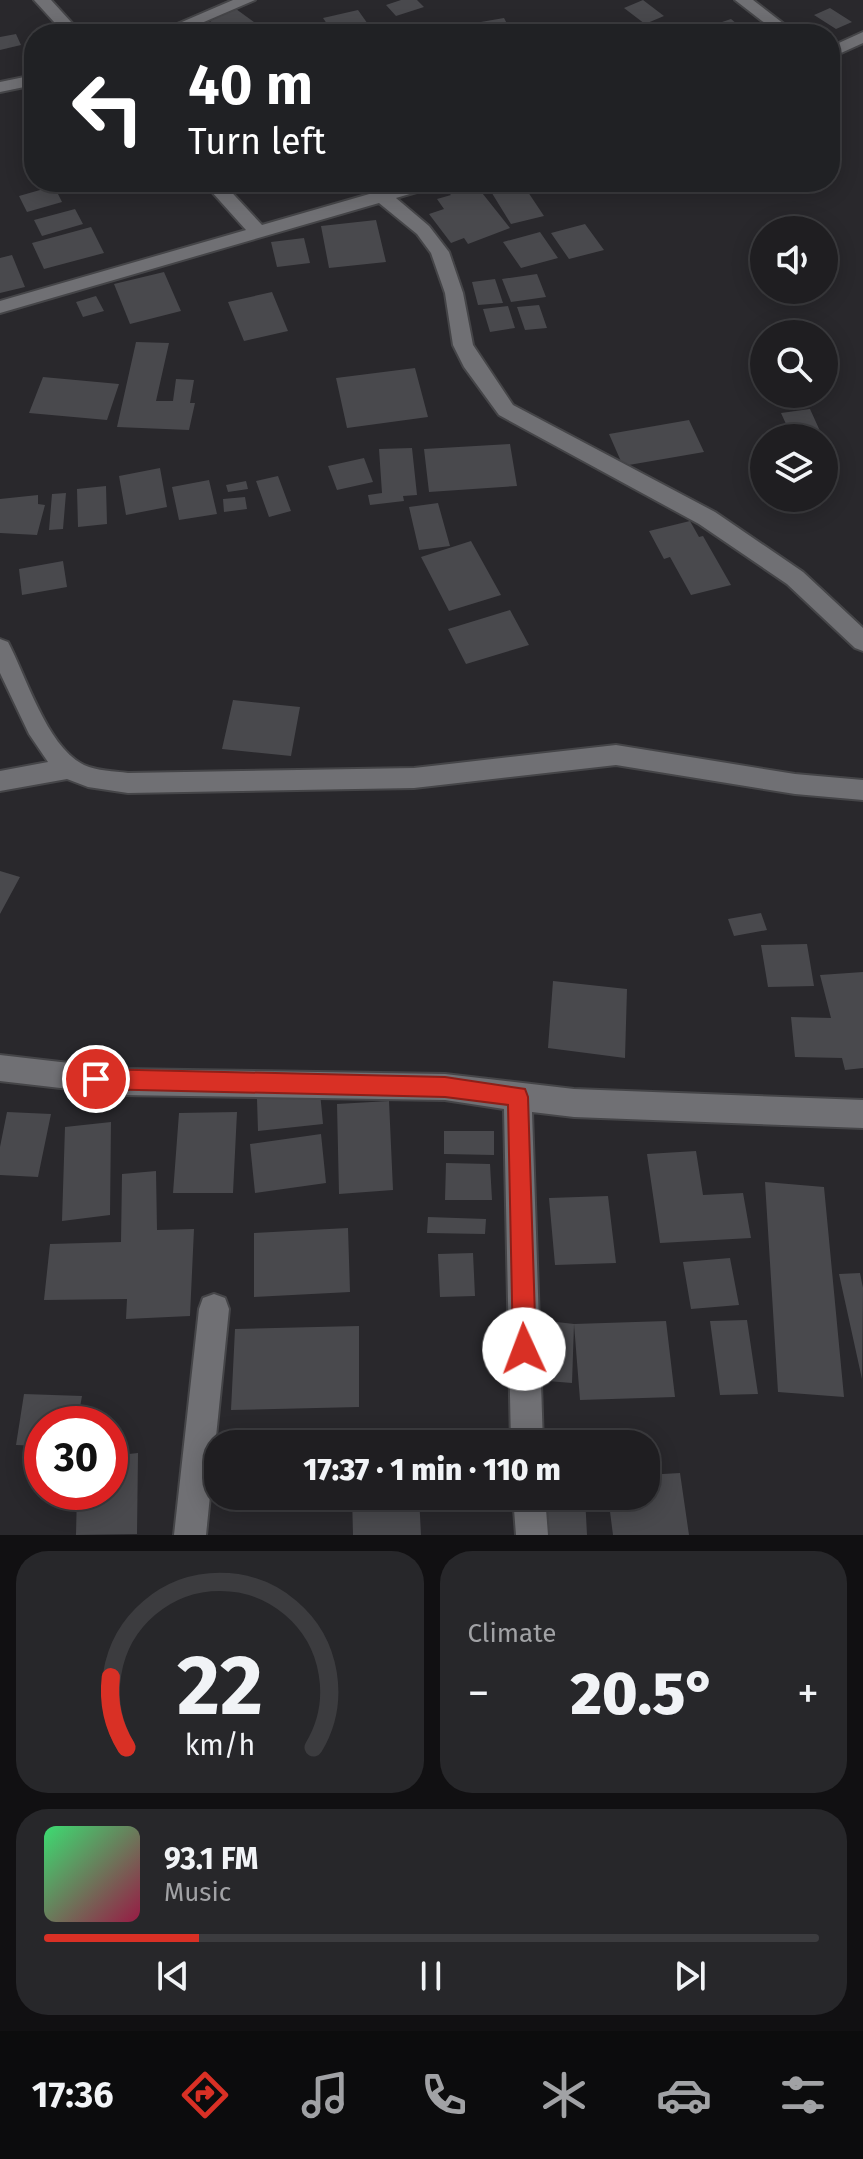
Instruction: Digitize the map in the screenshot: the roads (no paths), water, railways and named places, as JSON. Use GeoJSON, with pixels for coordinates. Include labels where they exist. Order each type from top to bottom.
{"type":"FeatureCollection","features":[{"type":"Feature","properties":{"kind":"street"},"geometry":{"type":"LineString","coordinates":[[42,0],[65,24]]}},
{"type":"Feature","properties":{"kind":"street"},"geometry":{"type":"LineString","coordinates":[[187,24],[247,0]]}},
{"type":"Feature","properties":{"kind":"street"},"geometry":{"type":"LineString","coordinates":[[743,0],[775,24]]}},
{"type":"Feature","properties":{"kind":"street"},"geometry":{"type":"LineString","coordinates":[[840,50],[859,43]]}},
{"type":"Feature","properties":{"kind":"street"},"geometry":{"type":"LineString","coordinates":[[0,87],[24,82]]}},
{"type":"Feature","properties":{"kind":"street"},"geometry":{"type":"LineString","coordinates":[[221,192],[257,231]]}},
{"type":"Feature","properties":{"kind":"street"},"geometry":{"type":"LineString","coordinates":[[0,307],[393,192]]}},
{"type":"Feature","properties":{"kind":"street"},"geometry":{"type":"LineString","coordinates":[[381,195],[423,230],[440,252],[454,293],[459,331],[467,354],[506,410],[707,518],[795,578],[863,642]]}},
{"type":"Feature","properties":{"kind":"street"},"geometry":{"type":"LineString","coordinates":[[0,648],[35,722],[69,769]]}},
{"type":"Feature","properties":{"kind":"street"},"geometry":{"type":"LineString","coordinates":[[0,781],[69,769],[95,778],[128,783],[399,779],[616,755],[795,784],[863,790]]}},
{"type":"Feature","properties":{"kind":"street"},"geometry":{"type":"LineString","coordinates":[[0,1068],[121,1082],[445,1087],[574,1103],[863,1114]]}},
{"type":"Feature","properties":{"kind":"street"},"geometry":{"type":"LineString","coordinates":[[518,1097],[527,1430]]}},
{"type":"Feature","properties":{"kind":"street"},"geometry":{"type":"LineString","coordinates":[[190,1535],[214,1309]]}},
{"type":"Feature","properties":{"kind":"street"},"geometry":{"type":"LineString","coordinates":[[530,1510],[532,1535]]}}]}
